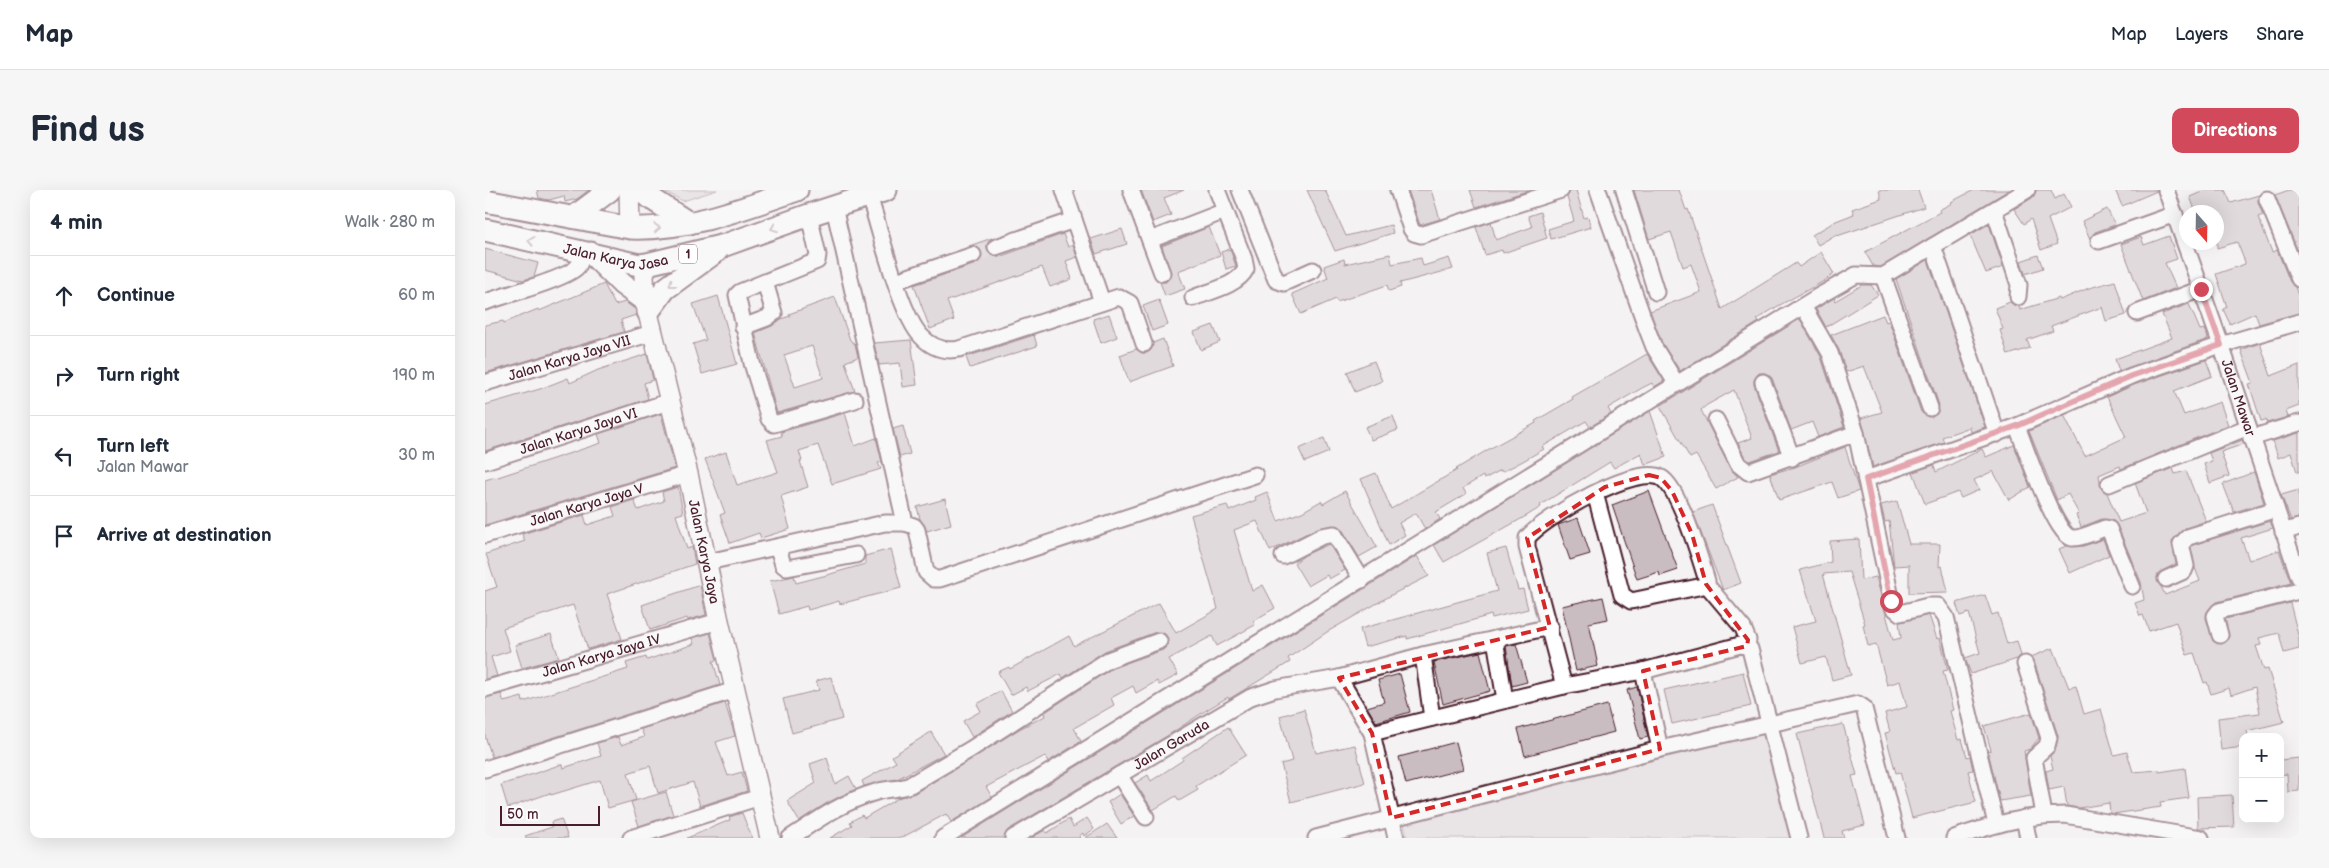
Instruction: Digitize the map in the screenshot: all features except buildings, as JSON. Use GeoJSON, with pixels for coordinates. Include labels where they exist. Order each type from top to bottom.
{"type":"FeatureCollection","features":[{"type":"Feature","properties":{"kind":"highway"},"geometry":{"type":"LineString","coordinates":[[575,217],[611,190]]}},
{"type":"Feature","properties":{"kind":"highway"},"geometry":{"type":"LineString","coordinates":[[638,190],[647,198],[689,223]]}},
{"type":"Feature","properties":{"kind":"highway","name":"Jalan Karya Jasa"},"geometry":{"type":"LineString","coordinates":[[485,201],[630,228],[654,229],[722,216],[797,190]]}},
{"type":"Feature","properties":{"kind":"highway","name":"Jalan Karya Jasa"},"geometry":{"type":"LineString","coordinates":[[485,230],[639,265],[725,245],[878,193]]}},
{"type":"Feature","properties":{"kind":"highway"},"geometry":{"type":"LineString","coordinates":[[586,252],[646,306],[665,289],[725,245]]}},
{"type":"Feature","properties":{"kind":"main road"},"geometry":{"type":"LineString","coordinates":[[629,190],[630,228]]}},
{"type":"Feature","properties":{"kind":"main road","name":"Jalan Karya Jaya"},"geometry":{"type":"LineString","coordinates":[[647,264],[644,276],[646,306],[671,401],[708,562],[719,621],[770,838]]}},
{"type":"Feature","properties":{"kind":"street"},"geometry":{"type":"LineString","coordinates":[[1064,190],[1102,302]]}},
{"type":"Feature","properties":{"kind":"street"},"geometry":{"type":"LineString","coordinates":[[1131,190],[1162,272]]}},
{"type":"Feature","properties":{"kind":"street"},"geometry":{"type":"LineString","coordinates":[[1193,298],[1239,279],[1245,269],[1244,259],[1217,190]]}},
{"type":"Feature","properties":{"kind":"street"},"geometry":{"type":"LineString","coordinates":[[1240,190],[1276,280],[1285,283],[1313,270]]}},
{"type":"Feature","properties":{"kind":"street"},"geometry":{"type":"LineString","coordinates":[[1398,190],[1411,229],[1417,234],[1431,232],[1519,196],[1561,190]]}},
{"type":"Feature","properties":{"kind":"street"},"geometry":{"type":"LineString","coordinates":[[1598,190],[1647,330],[1654,347],[1676,383]]}},
{"type":"Feature","properties":{"kind":"street"},"geometry":{"type":"LineString","coordinates":[[1624,190],[1656,292]]}},
{"type":"Feature","properties":{"kind":"street"},"geometry":{"type":"LineString","coordinates":[[943,838],[1362,580],[1676,383],[1853,276],[1883,276],[2027,190]]}},
{"type":"Feature","properties":{"kind":"street","name":"Jalan Mawar"},"geometry":{"type":"LineString","coordinates":[[2166,190],[2221,345],[2299,577]]}},
{"type":"Feature","properties":{"kind":"street"},"geometry":{"type":"LineString","coordinates":[[878,193],[896,281],[908,314],[918,332],[929,343],[945,351],[959,349],[1119,297],[1126,299],[1132,308],[1144,344]]}},
{"type":"Feature","properties":{"kind":"street"},"geometry":{"type":"LineString","coordinates":[[2267,199],[2299,279]]}},
{"type":"Feature","properties":{"kind":"street"},"geometry":{"type":"LineString","coordinates":[[834,207],[905,523]]}},
{"type":"Feature","properties":{"kind":"street"},"geometry":{"type":"LineString","coordinates":[[1994,210],[2019,285],[2018,297]]}},
{"type":"Feature","properties":{"kind":"street"},"geometry":{"type":"LineString","coordinates":[[1150,240],[1225,211]]}},
{"type":"Feature","properties":{"kind":"street"},"geometry":{"type":"LineString","coordinates":[[2099,241],[2175,214]]}},
{"type":"Feature","properties":{"kind":"street"},"geometry":{"type":"LineString","coordinates":[[809,215],[818,255],[817,261],[737,295],[743,327],[769,420],[773,424],[779,424],[855,400]]}},
{"type":"Feature","properties":{"kind":"street"},"geometry":{"type":"LineString","coordinates":[[995,247],[1074,220]]}},
{"type":"Feature","properties":{"kind":"street"},"geometry":{"type":"LineString","coordinates":[[1933,246],[1997,434]]}},
{"type":"Feature","properties":{"kind":"street"},"geometry":{"type":"LineString","coordinates":[[485,302],[557,279],[579,266],[586,252]]}},
{"type":"Feature","properties":{"kind":"street"},"geometry":{"type":"LineString","coordinates":[[896,281],[973,255]]}},
{"type":"Feature","properties":{"kind":"street"},"geometry":{"type":"LineString","coordinates":[[1883,276],[1930,408]]}},
{"type":"Feature","properties":{"kind":"street"},"geometry":{"type":"LineString","coordinates":[[743,327],[767,318],[774,313],[765,282]]}},
{"type":"Feature","properties":{"kind":"street"},"geometry":{"type":"LineString","coordinates":[[2137,313],[2201,289]]}},
{"type":"Feature","properties":{"kind":"street"},"geometry":{"type":"LineString","coordinates":[[1803,306],[1830,353],[1856,433],[1893,607],[1900,613],[1928,606],[1938,606],[1946,617],[1996,824]]}},
{"type":"Feature","properties":{"kind":"street"},"geometry":{"type":"LineString","coordinates":[[1866,479],[1997,434],[2131,376],[2221,345],[2299,322]]}},
{"type":"Feature","properties":{"kind":"street","name":"Jalan Karya Jaya VII"},"geometry":{"type":"LineString","coordinates":[[485,383],[652,333]]}},
{"type":"Feature","properties":{"kind":"street"},"geometry":{"type":"LineString","coordinates":[[1763,382],[1792,458]]}},
{"type":"Feature","properties":{"kind":"street","name":"Jalan Karya Jaya VI"},"geometry":{"type":"LineString","coordinates":[[485,461],[671,401]]}},
{"type":"Feature","properties":{"kind":"street"},"geometry":{"type":"LineString","coordinates":[[1716,420],[1738,464],[1745,471],[1751,472],[1856,433]]}},
{"type":"Feature","properties":{"kind":"street"},"geometry":{"type":"LineString","coordinates":[[2109,484],[2250,433],[2299,422]]}},
{"type":"Feature","properties":{"kind":"street"},"geometry":{"type":"LineString","coordinates":[[2017,426],[2051,511],[2066,535],[2075,538],[2109,528],[2132,586]]}},
{"type":"Feature","properties":{"kind":"street","name":"Jalan Karya Jaya V"},"geometry":{"type":"LineString","coordinates":[[485,535],[688,474]]}},
{"type":"Feature","properties":{"kind":"street"},"geometry":{"type":"LineString","coordinates":[[708,562],[885,523],[905,523],[914,526],[917,530],[926,572],[934,579],[941,579],[961,574],[1255,475]]}},
{"type":"Feature","properties":{"kind":"street"},"geometry":{"type":"LineString","coordinates":[[1564,686],[1550,626],[1527,547],[1527,538],[1536,529],[1595,493],[1622,480],[1649,475],[1661,478],[1672,491],[1692,534],[1707,581],[1706,584],[1743,628],[1748,640],[1747,646]]}},
{"type":"Feature","properties":{"kind":"street"},"geometry":{"type":"LineString","coordinates":[[1595,493],[1622,595],[1626,600],[1631,601],[1706,584]]}},
{"type":"Feature","properties":{"kind":"street"},"geometry":{"type":"LineString","coordinates":[[2166,579],[2184,571],[2186,566],[2181,544],[2188,537],[2276,509]]}},
{"type":"Feature","properties":{"kind":"street"},"geometry":{"type":"LineString","coordinates":[[2283,532],[2299,527]]}},
{"type":"Feature","properties":{"kind":"street"},"geometry":{"type":"LineString","coordinates":[[1283,556],[1322,536],[1334,534],[1362,580]]}},
{"type":"Feature","properties":{"kind":"street"},"geometry":{"type":"LineString","coordinates":[[778,547],[783,565],[787,568],[856,555]]}},
{"type":"Feature","properties":{"kind":"street"},"geometry":{"type":"LineString","coordinates":[[2220,636],[2215,616],[2219,611],[2299,590]]}},
{"type":"Feature","properties":{"kind":"street","name":"Jalan Karya Jaya IV"},"geometry":{"type":"LineString","coordinates":[[485,689],[719,621]]}},
{"type":"Feature","properties":{"kind":"street","name":"Jalan Garuda"},"geometry":{"type":"LineString","coordinates":[[1013,838],[1251,697],[1275,689],[1339,678],[1423,655],[1550,626]]}},
{"type":"Feature","properties":{"kind":"street"},"geometry":{"type":"LineString","coordinates":[[1495,639],[1505,700]]}},
{"type":"Feature","properties":{"kind":"street"},"geometry":{"type":"LineString","coordinates":[[790,838],[851,801],[876,791],[902,789],[910,785],[971,749],[1108,660],[1159,641]]}},
{"type":"Feature","properties":{"kind":"street"},"geometry":{"type":"LineString","coordinates":[[1373,733],[1564,686],[1643,672],[1741,645],[1747,646],[1750,649],[1799,838]]}},
{"type":"Feature","properties":{"kind":"street"},"geometry":{"type":"LineString","coordinates":[[1423,655],[1432,718]]}},
{"type":"Feature","properties":{"kind":"street"},"geometry":{"type":"LineString","coordinates":[[2025,664],[2049,738],[2047,746],[2034,758],[2044,815]]}},
{"type":"Feature","properties":{"kind":"street"},"geometry":{"type":"LineString","coordinates":[[1643,672],[1660,749]]}},
{"type":"Feature","properties":{"kind":"street"},"geometry":{"type":"LineString","coordinates":[[1339,678],[1373,733],[1396,838]]}},
{"type":"Feature","properties":{"kind":"street"},"geometry":{"type":"LineString","coordinates":[[485,769],[735,690]]}},
{"type":"Feature","properties":{"kind":"street"},"geometry":{"type":"LineString","coordinates":[[1316,838],[1660,749],[1857,704],[1862,705],[1897,838]]}},
{"type":"Feature","properties":{"kind":"street"},"geometry":{"type":"LineString","coordinates":[[1119,774],[1146,817]]}},
{"type":"Feature","properties":{"kind":"street"},"geometry":{"type":"LineString","coordinates":[[631,838],[760,797]]}},
{"type":"Feature","properties":{"kind":"street"},"geometry":{"type":"LineString","coordinates":[[1954,838],[1996,824],[2044,815],[2065,815],[2146,833],[2201,838]]}},
{"type":"Feature","properties":{"kind":"street"},"geometry":{"type":"LineString","coordinates":[[2024,818],[2028,838]]}},
{"type":"Feature","properties":{"kind":"highlighted area"},"geometry":{"type":"Polygon","coordinates":[[[1649,475],[1661,478],[1672,491],[1692,534],[1706,584],[1748,640],[1747,646],[1643,671],[1660,749],[1391,818],[1372,733],[1339,678],[1550,627],[1527,538],[1605,487],[1649,475]]]}},
{"type":"Feature","properties":{"kind":"shaded area"},"geometry":{"type":"Polygon","coordinates":[[[662,190],[717,190],[683,201],[662,190]]]}},
{"type":"Feature","properties":{"kind":"shaded area"},"geometry":{"type":"Polygon","coordinates":[[[1766,733],[1791,838],[1407,838],[1403,821],[1766,733]]]}},
{"type":"Feature","properties":{"kind":"tunnel"},"geometry":{"type":"LineString","coordinates":[[973,255],[996,247]]}},
{"type":"Feature","properties":{"kind":"route"},"geometry":{"type":"LineString","coordinates":[[1891,601],[1866,479],[1997,434],[2131,376],[2221,345],[2201,289]]}}]}
